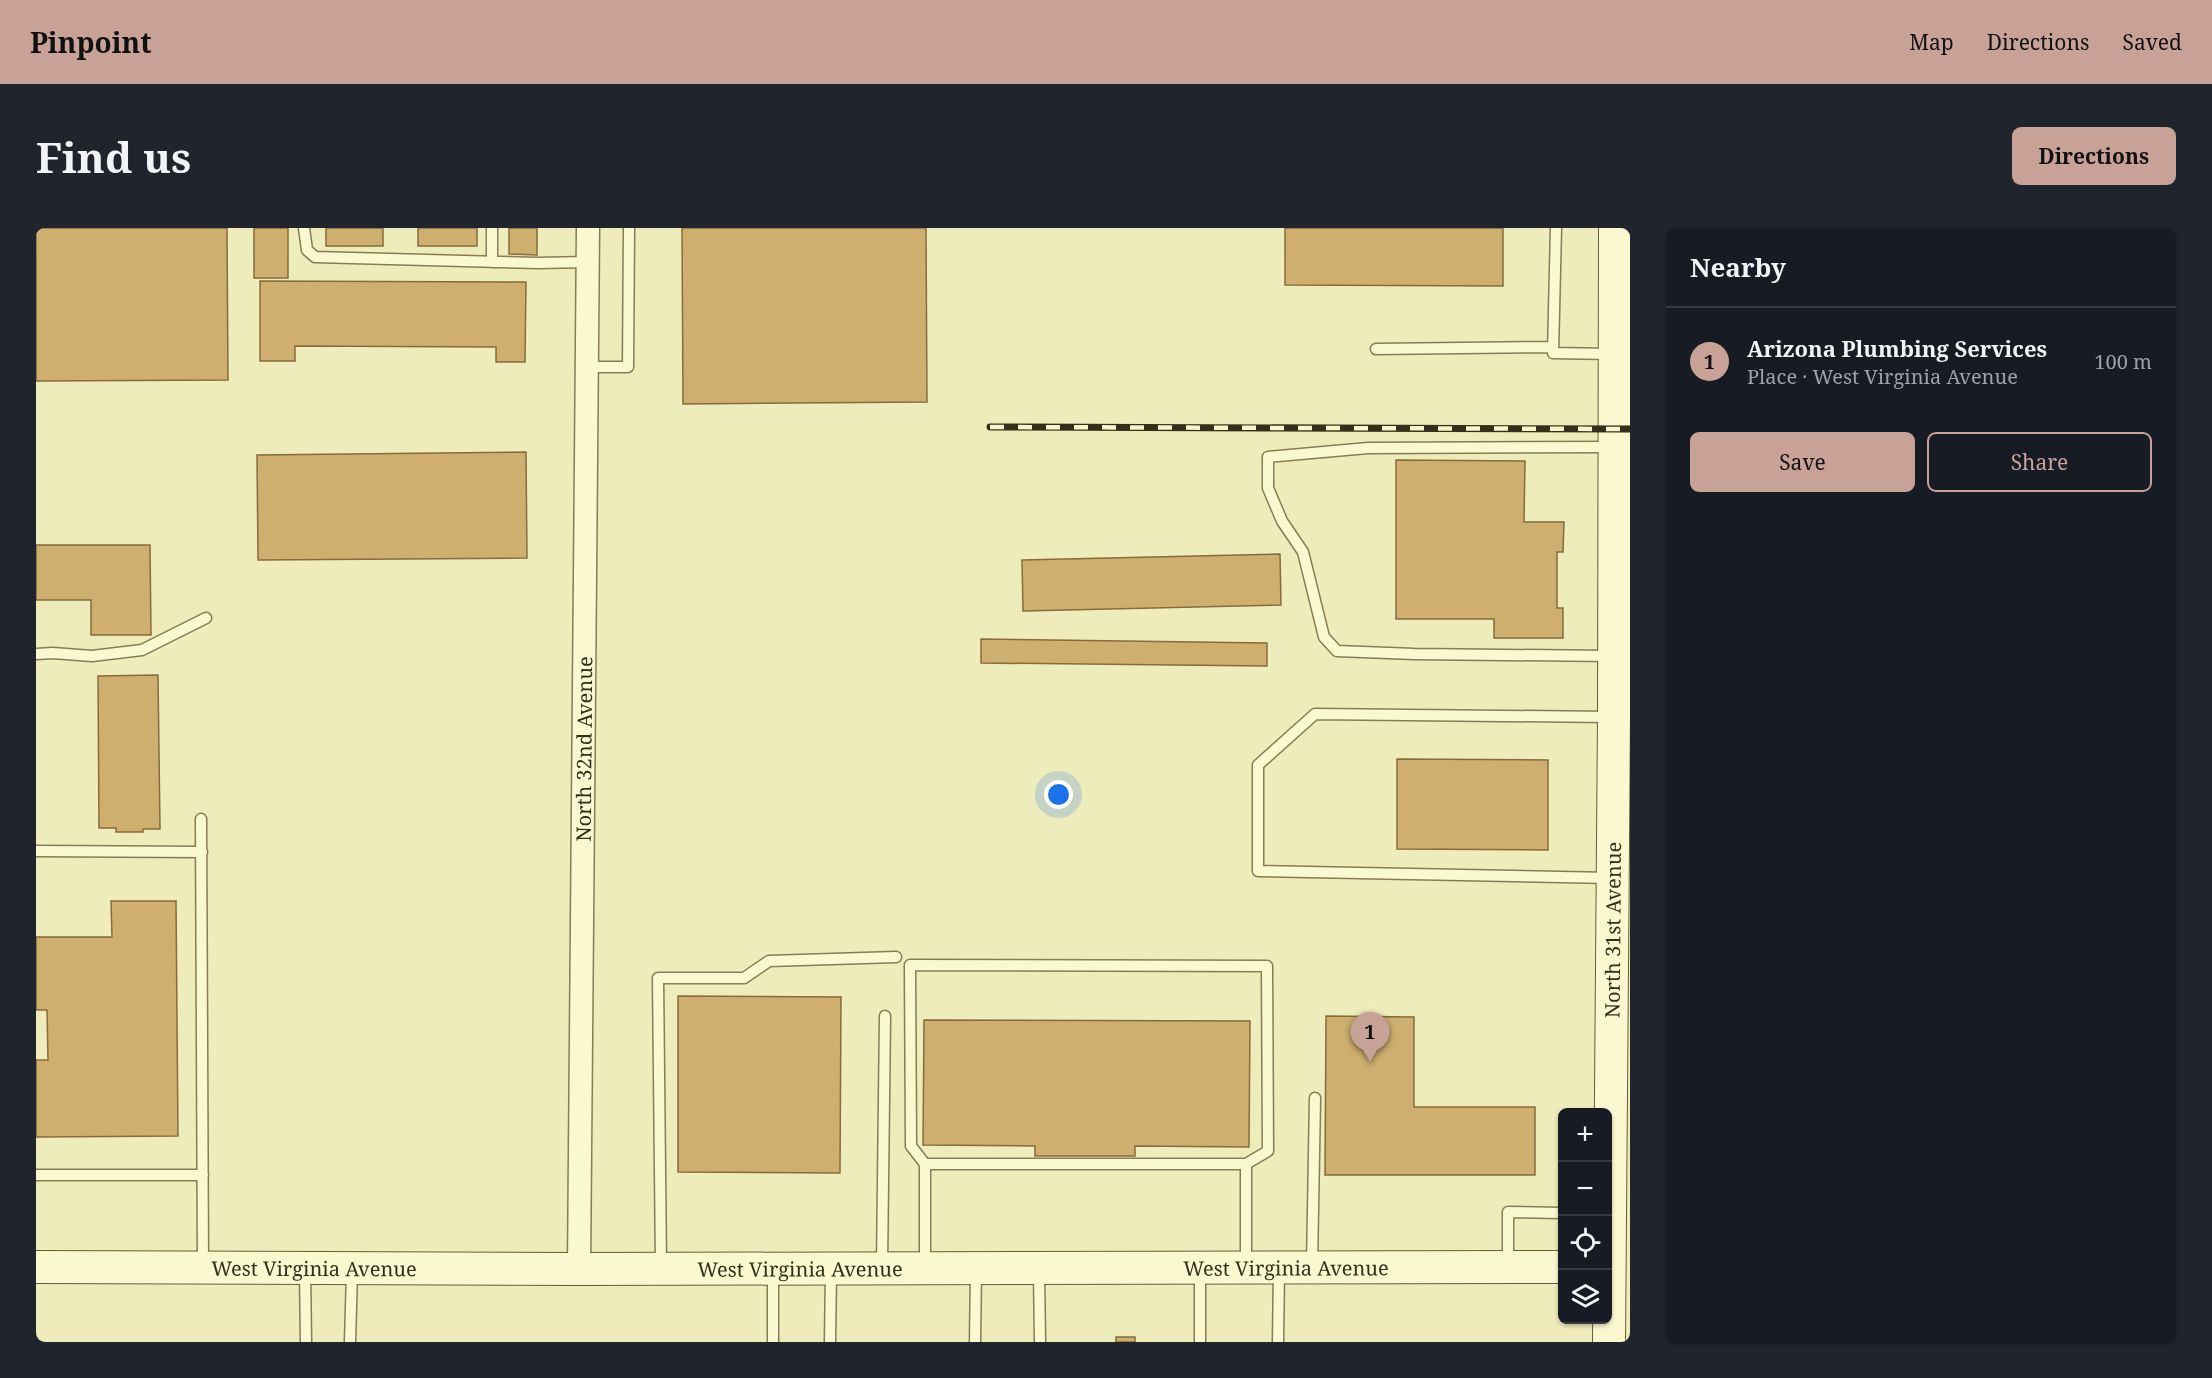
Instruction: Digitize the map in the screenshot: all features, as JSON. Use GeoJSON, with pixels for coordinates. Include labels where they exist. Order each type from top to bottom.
{"type":"FeatureCollection","features":[{"type":"Feature","properties":{"kind":"street","name":"North 32nd Avenue"},"geometry":{"type":"LineString","coordinates":[[579,1269],[588,228]]}},
{"type":"Feature","properties":{"kind":"street","name":"North 31st Avenue"},"geometry":{"type":"LineString","coordinates":[[1609,1108],[1616,943],[1613,878],[1622,717],[1614,656],[1618,486],[1614,447],[1622,402],[1614,354],[1615,228]]}},
{"type":"Feature","properties":{"kind":"street","name":"North 31st Avenue"},"geometry":{"type":"LineString","coordinates":[[1609,1342],[1616,1267],[1611,1162]]}},
{"type":"Feature","properties":{"kind":"street","name":"West Virginia Avenue"},"geometry":{"type":"LineString","coordinates":[[36,1267],[579,1269],[1558,1267]]}},
{"type":"Feature","properties":{"kind":"lane"},"geometry":{"type":"LineString","coordinates":[[304,228],[307,250],[315,257],[587,262]]}},
{"type":"Feature","properties":{"kind":"lane"},"geometry":{"type":"LineString","coordinates":[[492,228],[492,262]]}},
{"type":"Feature","properties":{"kind":"lane"},"geometry":{"type":"LineString","coordinates":[[587,367],[628,367],[629,228]]}},
{"type":"Feature","properties":{"kind":"lane"},"geometry":{"type":"LineString","coordinates":[[1556,228],[1553,353],[1614,354]]}},
{"type":"Feature","properties":{"kind":"lane"},"geometry":{"type":"LineString","coordinates":[[1376,349],[1553,347]]}},
{"type":"Feature","properties":{"kind":"lane"},"geometry":{"type":"LineString","coordinates":[[1614,447],[1368,448],[1269,457],[1269,488],[1282,520],[1304,552],[1324,637],[1336,651],[1614,656]]}},
{"type":"Feature","properties":{"kind":"lane"},"geometry":{"type":"LineString","coordinates":[[36,654],[92,656],[142,650],[206,618]]}},
{"type":"Feature","properties":{"kind":"lane"},"geometry":{"type":"LineString","coordinates":[[1613,878],[1258,870],[1258,765],[1315,714],[1622,717]]}},
{"type":"Feature","properties":{"kind":"lane"},"geometry":{"type":"LineString","coordinates":[[201,819],[203,1268]]}},
{"type":"Feature","properties":{"kind":"lane"},"geometry":{"type":"LineString","coordinates":[[36,851],[202,852]]}},
{"type":"Feature","properties":{"kind":"lane"},"geometry":{"type":"LineString","coordinates":[[661,1269],[658,978],[744,978],[770,962],[896,957]]}},
{"type":"Feature","properties":{"kind":"lane"},"geometry":{"type":"LineString","coordinates":[[926,1164],[1246,1164],[1268,1151],[1267,966],[910,965],[911,1146],[926,1164],[926,1268]]}},
{"type":"Feature","properties":{"kind":"lane"},"geometry":{"type":"LineString","coordinates":[[882,1268],[885,1016]]}},
{"type":"Feature","properties":{"kind":"lane"},"geometry":{"type":"LineString","coordinates":[[1312,1268],[1315,1098]]}},
{"type":"Feature","properties":{"kind":"lane"},"geometry":{"type":"LineString","coordinates":[[1246,1164],[1246,1268]]}},
{"type":"Feature","properties":{"kind":"lane"},"geometry":{"type":"LineString","coordinates":[[36,1175],[203,1175]]}},
{"type":"Feature","properties":{"kind":"lane"},"geometry":{"type":"LineString","coordinates":[[1508,1267],[1508,1212],[1558,1213]]}},
{"type":"Feature","properties":{"kind":"lane"},"geometry":{"type":"LineString","coordinates":[[305,1268],[306,1342]]}},
{"type":"Feature","properties":{"kind":"lane"},"geometry":{"type":"LineString","coordinates":[[350,1342],[352,1268]]}},
{"type":"Feature","properties":{"kind":"lane"},"geometry":{"type":"LineString","coordinates":[[975,1342],[976,1268]]}},
{"type":"Feature","properties":{"kind":"lane"},"geometry":{"type":"LineString","coordinates":[[1039,1268],[1040,1342]]}},
{"type":"Feature","properties":{"kind":"lane"},"geometry":{"type":"LineString","coordinates":[[1200,1268],[1200,1342]]}},
{"type":"Feature","properties":{"kind":"lane"},"geometry":{"type":"LineString","coordinates":[[1278,1342],[1279,1268]]}},
{"type":"Feature","properties":{"kind":"lane"},"geometry":{"type":"LineString","coordinates":[[773,1269],[773,1342]]}},
{"type":"Feature","properties":{"kind":"lane"},"geometry":{"type":"LineString","coordinates":[[830,1342],[831,1269]]}},
{"type":"Feature","properties":{"kind":"building"},"geometry":{"type":"Polygon","coordinates":[[[36,228],[227,228],[228,380],[36,381],[36,228]]]}},
{"type":"Feature","properties":{"kind":"building"},"geometry":{"type":"Polygon","coordinates":[[[254,228],[288,228],[288,278],[254,278],[254,228]]]}},
{"type":"Feature","properties":{"kind":"building"},"geometry":{"type":"Polygon","coordinates":[[[326,228],[383,228],[383,246],[326,246],[326,228]]]}},
{"type":"Feature","properties":{"kind":"building"},"geometry":{"type":"Polygon","coordinates":[[[418,228],[477,228],[477,246],[418,246],[418,228]]]}},
{"type":"Feature","properties":{"kind":"building"},"geometry":{"type":"Polygon","coordinates":[[[509,228],[537,228],[537,255],[509,254],[509,228]]]}},
{"type":"Feature","properties":{"kind":"building"},"geometry":{"type":"Polygon","coordinates":[[[682,228],[926,228],[927,402],[683,404],[682,228]]]}},
{"type":"Feature","properties":{"kind":"building"},"geometry":{"type":"Polygon","coordinates":[[[1285,228],[1503,228],[1503,286],[1285,285],[1285,228]]]}},
{"type":"Feature","properties":{"kind":"building"},"geometry":{"type":"Polygon","coordinates":[[[260,281],[526,282],[525,362],[496,362],[496,347],[295,346],[295,361],[260,361],[260,281]]]}},
{"type":"Feature","properties":{"kind":"building"},"geometry":{"type":"Polygon","coordinates":[[[526,452],[527,558],[258,560],[257,455],[526,452]]]}},
{"type":"Feature","properties":{"kind":"building"},"geometry":{"type":"Polygon","coordinates":[[[1396,460],[1525,461],[1524,522],[1564,522],[1563,552],[1557,552],[1557,608],[1563,608],[1563,638],[1494,638],[1494,619],[1396,619],[1396,460]]]}},
{"type":"Feature","properties":{"kind":"building"},"geometry":{"type":"Polygon","coordinates":[[[36,545],[150,545],[151,635],[91,635],[91,600],[36,600],[36,545]]]}},
{"type":"Feature","properties":{"kind":"building"},"geometry":{"type":"Polygon","coordinates":[[[1280,554],[1281,605],[1023,611],[1022,560],[1280,554]]]}},
{"type":"Feature","properties":{"kind":"building"},"geometry":{"type":"Polygon","coordinates":[[[981,639],[1267,643],[1267,666],[981,663],[981,639]]]}},
{"type":"Feature","properties":{"kind":"building"},"geometry":{"type":"Polygon","coordinates":[[[158,675],[160,829],[143,829],[143,832],[116,832],[116,828],[99,828],[98,676],[158,675]]]}},
{"type":"Feature","properties":{"kind":"building"},"geometry":{"type":"Polygon","coordinates":[[[1397,759],[1548,760],[1548,850],[1397,849],[1397,759]]]}},
{"type":"Feature","properties":{"kind":"building"},"geometry":{"type":"Polygon","coordinates":[[[111,901],[176,901],[178,1136],[36,1137],[36,1060],[48,1060],[47,1010],[36,1010],[36,937],[112,937],[111,901]]]}},
{"type":"Feature","properties":{"kind":"building"},"geometry":{"type":"Polygon","coordinates":[[[678,996],[841,997],[840,1173],[678,1172],[678,996]]]}},
{"type":"Feature","properties":{"kind":"building"},"geometry":{"type":"Polygon","coordinates":[[[1326,1016],[1414,1017],[1414,1107],[1535,1107],[1535,1175],[1325,1175],[1326,1016]]]}},
{"type":"Feature","properties":{"kind":"building"},"geometry":{"type":"Polygon","coordinates":[[[924,1020],[1250,1021],[1249,1147],[1135,1146],[1135,1156],[1035,1156],[1035,1146],[923,1145],[924,1020]]]}},
{"type":"Feature","properties":{"kind":"building"},"geometry":{"type":"Polygon","coordinates":[[[1116,1337],[1135,1337],[1135,1342],[1116,1342],[1116,1337]]]}},
{"type":"Feature","properties":{"kind":"railway"},"geometry":{"type":"LineString","coordinates":[[990,427],[1630,429]]}},
{"type":"Feature","properties":{"kind":"place","name":"Arizona Plumbing Services"},"geometry":{"type":"Point","coordinates":[1370,1062]}}]}
